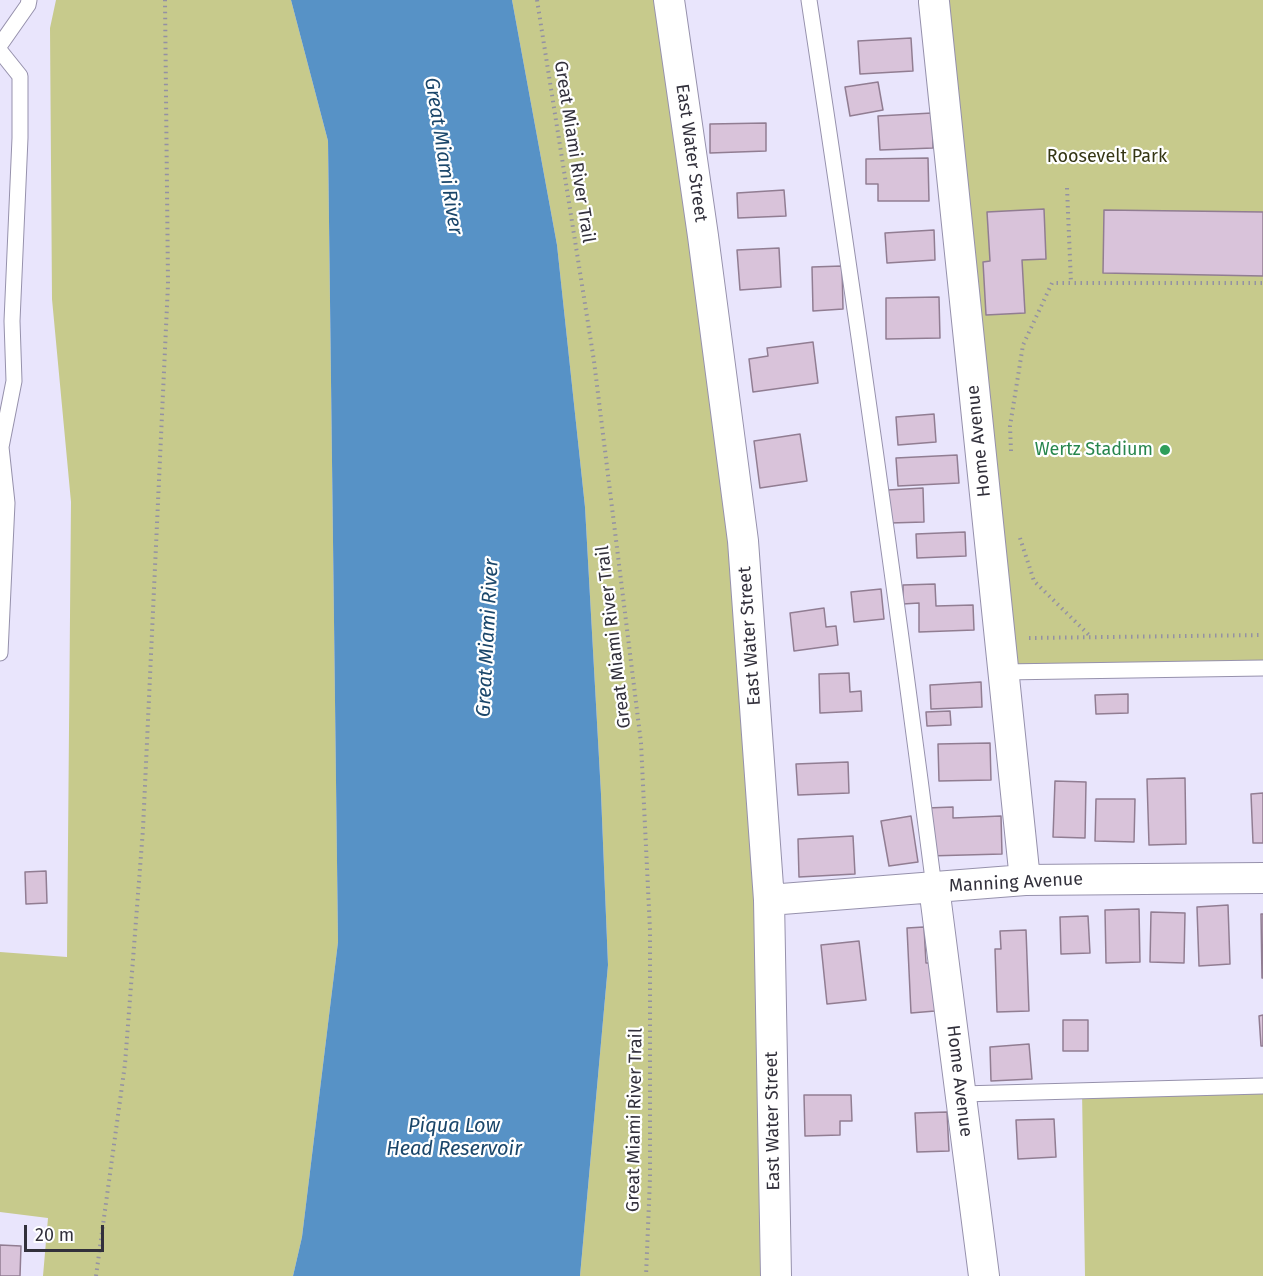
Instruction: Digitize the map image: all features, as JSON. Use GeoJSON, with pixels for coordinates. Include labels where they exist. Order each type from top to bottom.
{"type":"FeatureCollection","features":[{"type":"Feature","properties":{"kind":"street","name":"East Water Street"},"geometry":{"type":"LineString","coordinates":[[669,0],[743,541],[769,900],[776,1276]]}},
{"type":"Feature","properties":{"kind":"street","name":"Home Avenue"},"geometry":{"type":"LineString","coordinates":[[937,1],[1025,880]]}},
{"type":"Feature","properties":{"kind":"street","name":"Manning Avenue"},"geometry":{"type":"LineString","coordinates":[[769,900],[1025,880],[1263,878]]}},
{"type":"Feature","properties":{"kind":"street","name":"Home Avenue"},"geometry":{"type":"LineString","coordinates":[[934,887],[984,1276]]}},
{"type":"Feature","properties":{"kind":"lane"},"geometry":{"type":"LineString","coordinates":[[0,45],[29,0]]}},
{"type":"Feature","properties":{"kind":"lane"},"geometry":{"type":"LineString","coordinates":[[809,0],[848,254],[934,887]]}},
{"type":"Feature","properties":{"kind":"lane"},"geometry":{"type":"LineString","coordinates":[[0,51],[20,76],[20,138],[12,321],[14,381],[1,447],[7,503],[0,653]]}},
{"type":"Feature","properties":{"kind":"lane"},"geometry":{"type":"LineString","coordinates":[[1003,672],[1263,668]]}},
{"type":"Feature","properties":{"kind":"lane"},"geometry":{"type":"LineString","coordinates":[[961,1094],[1263,1086]]}},
{"type":"Feature","properties":{"kind":"path"},"geometry":{"type":"LineString","coordinates":[[96,1276],[125,1064],[143,829],[168,284],[165,0]]}},
{"type":"Feature","properties":{"kind":"path","name":"Great Miami River Trail"},"geometry":{"type":"LineString","coordinates":[[537,0],[594,361],[641,743],[650,930],[650,1178],[645,1276]]}},
{"type":"Feature","properties":{"kind":"path"},"geometry":{"type":"LineString","coordinates":[[1067,188],[1071,283]]}},
{"type":"Feature","properties":{"kind":"path"},"geometry":{"type":"LineString","coordinates":[[1012,462],[1010,426],[1023,345],[1052,283],[1263,283]]}},
{"type":"Feature","properties":{"kind":"path"},"geometry":{"type":"LineString","coordinates":[[1017,531],[1034,581],[1091,637]]}},
{"type":"Feature","properties":{"kind":"path"},"geometry":{"type":"LineString","coordinates":[[1029,638],[1263,635]]}},
{"type":"Feature","properties":{"kind":"green space"},"geometry":{"type":"Polygon","coordinates":[[[56,0],[291,0],[328,141],[338,942],[302,1237],[293,1276],[43,1276],[48,1218],[0,1212],[0,952],[67,957],[71,502],[52,299],[50,28],[56,0]]]}},
{"type":"Feature","properties":{"kind":"green space"},"geometry":{"type":"Polygon","coordinates":[[[512,0],[669,0],[743,541],[776,1276],[580,1276],[608,965],[601,794],[585,507],[557,245],[512,0]]]}},
{"type":"Feature","properties":{"kind":"green space","name":"Roosevelt Park"},"geometry":{"type":"Polygon","coordinates":[[[950,0],[1263,0],[1263,668],[1003,672],[934,2],[950,0]]]}},
{"type":"Feature","properties":{"kind":"green space"},"geometry":{"type":"Polygon","coordinates":[[[1263,1086],[1263,1276],[1085,1276],[1082,1091],[1263,1086]]]}},
{"type":"Feature","properties":{"kind":"water","name":"Piqua Low Head Reservoir"},"geometry":{"type":"Polygon","coordinates":[[[291,0],[512,0],[557,245],[585,507],[601,794],[608,965],[580,1276],[293,1276],[302,1237],[338,942],[328,141],[291,0]]]}},
{"type":"Feature","properties":{"kind":"building"},"geometry":{"type":"Polygon","coordinates":[[[911,38],[913,71],[860,74],[858,41],[911,38]]]}},
{"type":"Feature","properties":{"kind":"building"},"geometry":{"type":"Polygon","coordinates":[[[878,82],[883,110],[850,116],[845,87],[878,82]]]}},
{"type":"Feature","properties":{"kind":"building"},"geometry":{"type":"Polygon","coordinates":[[[932,113],[933,148],[880,150],[878,116],[932,113]]]}},
{"type":"Feature","properties":{"kind":"building"},"geometry":{"type":"Polygon","coordinates":[[[766,123],[766,151],[710,153],[710,124],[766,123]]]}},
{"type":"Feature","properties":{"kind":"building"},"geometry":{"type":"Polygon","coordinates":[[[928,158],[929,201],[878,201],[878,184],[866,184],[866,159],[928,158]]]}},
{"type":"Feature","properties":{"kind":"building"},"geometry":{"type":"Polygon","coordinates":[[[784,190],[786,216],[738,218],[737,193],[784,190]]]}},
{"type":"Feature","properties":{"kind":"building"},"geometry":{"type":"Polygon","coordinates":[[[1044,209],[1046,259],[1022,260],[1025,313],[986,315],[983,262],[990,261],[987,212],[1044,209]]]}},
{"type":"Feature","properties":{"kind":"building"},"geometry":{"type":"Polygon","coordinates":[[[1104,210],[1263,212],[1263,276],[1103,273],[1104,210]]]}},
{"type":"Feature","properties":{"kind":"building"},"geometry":{"type":"Polygon","coordinates":[[[934,230],[935,260],[887,263],[885,233],[934,230]]]}},
{"type":"Feature","properties":{"kind":"building"},"geometry":{"type":"Polygon","coordinates":[[[779,248],[781,287],[740,290],[737,250],[779,248]]]}},
{"type":"Feature","properties":{"kind":"building"},"geometry":{"type":"Polygon","coordinates":[[[842,266],[843,309],[813,311],[812,267],[842,266]]]}},
{"type":"Feature","properties":{"kind":"building"},"geometry":{"type":"Polygon","coordinates":[[[939,297],[940,338],[886,339],[886,298],[939,297]]]}},
{"type":"Feature","properties":{"kind":"building"},"geometry":{"type":"Polygon","coordinates":[[[813,342],[818,383],[753,392],[749,359],[768,356],[767,348],[813,342]]]}},
{"type":"Feature","properties":{"kind":"building"},"geometry":{"type":"Polygon","coordinates":[[[934,414],[936,442],[898,445],[896,417],[934,414]]]}},
{"type":"Feature","properties":{"kind":"building"},"geometry":{"type":"Polygon","coordinates":[[[800,434],[807,481],[760,488],[754,441],[800,434]]]}},
{"type":"Feature","properties":{"kind":"building"},"geometry":{"type":"Polygon","coordinates":[[[957,455],[959,483],[898,486],[896,458],[957,455]]]}},
{"type":"Feature","properties":{"kind":"building"},"geometry":{"type":"Polygon","coordinates":[[[923,488],[924,522],[890,523],[888,490],[923,488]]]}},
{"type":"Feature","properties":{"kind":"building"},"geometry":{"type":"Polygon","coordinates":[[[965,532],[966,556],[917,558],[916,534],[965,532]]]}},
{"type":"Feature","properties":{"kind":"building"},"geometry":{"type":"Polygon","coordinates":[[[935,584],[936,606],[973,605],[974,630],[919,632],[919,603],[903,604],[903,585],[935,584]]]}},
{"type":"Feature","properties":{"kind":"building"},"geometry":{"type":"Polygon","coordinates":[[[881,589],[884,619],[854,622],[851,592],[881,589]]]}},
{"type":"Feature","properties":{"kind":"building"},"geometry":{"type":"Polygon","coordinates":[[[824,608],[826,627],[836,626],[838,645],[794,651],[790,613],[824,608]]]}},
{"type":"Feature","properties":{"kind":"building"},"geometry":{"type":"Polygon","coordinates":[[[849,673],[850,692],[861,691],[862,711],[820,713],[819,674],[849,673]]]}},
{"type":"Feature","properties":{"kind":"building"},"geometry":{"type":"Polygon","coordinates":[[[981,682],[982,707],[931,709],[930,685],[981,682]]]}},
{"type":"Feature","properties":{"kind":"building"},"geometry":{"type":"Polygon","coordinates":[[[1128,694],[1128,713],[1096,714],[1095,695],[1128,694]]]}},
{"type":"Feature","properties":{"kind":"building"},"geometry":{"type":"Polygon","coordinates":[[[950,711],[951,725],[927,726],[926,712],[950,711]]]}},
{"type":"Feature","properties":{"kind":"building"},"geometry":{"type":"Polygon","coordinates":[[[990,743],[991,780],[939,781],[938,744],[990,743]]]}},
{"type":"Feature","properties":{"kind":"building"},"geometry":{"type":"Polygon","coordinates":[[[848,762],[849,793],[798,795],[796,764],[848,762]]]}},
{"type":"Feature","properties":{"kind":"building"},"geometry":{"type":"Polygon","coordinates":[[[1185,778],[1186,844],[1149,845],[1147,779],[1185,778]]]}},
{"type":"Feature","properties":{"kind":"building"},"geometry":{"type":"Polygon","coordinates":[[[1055,781],[1086,782],[1085,838],[1053,837],[1055,781]]]}},
{"type":"Feature","properties":{"kind":"building"},"geometry":{"type":"Polygon","coordinates":[[[1263,793],[1263,843],[1253,843],[1251,794],[1263,793]]]}},
{"type":"Feature","properties":{"kind":"building"},"geometry":{"type":"Polygon","coordinates":[[[1096,799],[1135,799],[1134,842],[1095,841],[1096,799]]]}},
{"type":"Feature","properties":{"kind":"building"},"geometry":{"type":"Polygon","coordinates":[[[953,807],[953,818],[1001,816],[1002,854],[928,856],[927,808],[953,807]]]}},
{"type":"Feature","properties":{"kind":"building"},"geometry":{"type":"Polygon","coordinates":[[[911,816],[918,862],[889,866],[881,821],[911,816]]]}},
{"type":"Feature","properties":{"kind":"building"},"geometry":{"type":"Polygon","coordinates":[[[853,836],[855,874],[799,877],[798,839],[853,836]]]}},
{"type":"Feature","properties":{"kind":"building"},"geometry":{"type":"Polygon","coordinates":[[[46,871],[47,903],[26,904],[25,872],[46,871]]]}},
{"type":"Feature","properties":{"kind":"building"},"geometry":{"type":"Polygon","coordinates":[[[1228,905],[1230,964],[1199,966],[1197,907],[1228,905]]]}},
{"type":"Feature","properties":{"kind":"building"},"geometry":{"type":"Polygon","coordinates":[[[1139,909],[1140,962],[1106,963],[1105,910],[1139,909]]]}},
{"type":"Feature","properties":{"kind":"building"},"geometry":{"type":"Polygon","coordinates":[[[1151,912],[1185,913],[1184,963],[1150,962],[1151,912]]]}},
{"type":"Feature","properties":{"kind":"building"},"geometry":{"type":"Polygon","coordinates":[[[1261,914],[1263,914],[1263,978],[1262,978],[1261,914]]]}},
{"type":"Feature","properties":{"kind":"building"},"geometry":{"type":"Polygon","coordinates":[[[1088,916],[1090,953],[1061,954],[1060,917],[1088,916]]]}},
{"type":"Feature","properties":{"kind":"building"},"geometry":{"type":"Polygon","coordinates":[[[924,927],[926,963],[933,963],[935,1011],[911,1013],[907,928],[924,927]]]}},
{"type":"Feature","properties":{"kind":"building"},"geometry":{"type":"Polygon","coordinates":[[[1026,930],[1029,1011],[997,1012],[995,949],[1001,949],[1000,931],[1026,930]]]}},
{"type":"Feature","properties":{"kind":"building"},"geometry":{"type":"Polygon","coordinates":[[[859,941],[866,1000],[827,1004],[821,945],[859,941]]]}},
{"type":"Feature","properties":{"kind":"building"},"geometry":{"type":"Polygon","coordinates":[[[1263,1015],[1263,1046],[1261,1046],[1259,1016],[1263,1015]]]}},
{"type":"Feature","properties":{"kind":"building"},"geometry":{"type":"Polygon","coordinates":[[[1063,1020],[1088,1020],[1088,1051],[1063,1051],[1063,1020]]]}},
{"type":"Feature","properties":{"kind":"building"},"geometry":{"type":"Polygon","coordinates":[[[1029,1044],[1032,1079],[991,1081],[990,1047],[1029,1044]]]}},
{"type":"Feature","properties":{"kind":"building"},"geometry":{"type":"Polygon","coordinates":[[[804,1095],[851,1095],[852,1121],[840,1121],[840,1135],[805,1136],[804,1095]]]}},
{"type":"Feature","properties":{"kind":"building"},"geometry":{"type":"Polygon","coordinates":[[[947,1112],[949,1151],[917,1152],[915,1113],[947,1112]]]}},
{"type":"Feature","properties":{"kind":"building"},"geometry":{"type":"Polygon","coordinates":[[[1054,1119],[1056,1157],[1018,1159],[1016,1120],[1054,1119]]]}},
{"type":"Feature","properties":{"kind":"building"},"geometry":{"type":"Polygon","coordinates":[[[0,1245],[21,1246],[20,1276],[0,1276],[0,1245]]]}},
{"type":"Feature","properties":{"kind":"place","name":"Wertz Stadium"},"geometry":{"type":"Point","coordinates":[1165,450]}},
{"type":"Feature","properties":{"kind":"water label","name":"Great Miami River"},"geometry":{"type":"Point","coordinates":[443,156]}},
{"type":"Feature","properties":{"kind":"water label","name":"Great Miami River"},"geometry":{"type":"Point","coordinates":[488,638]}}]}
